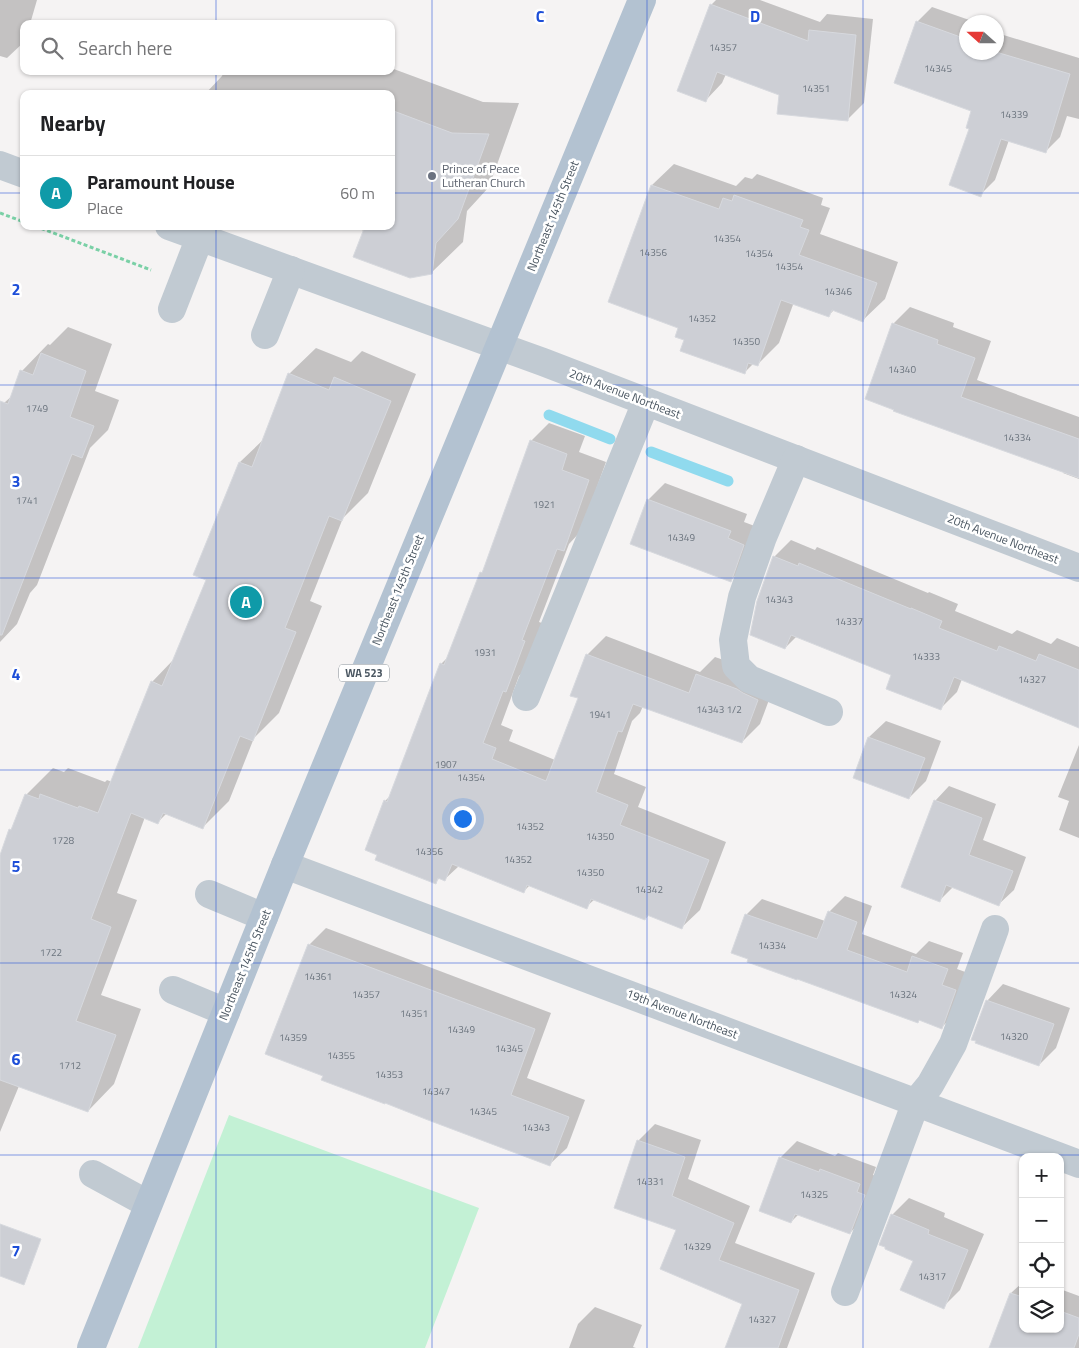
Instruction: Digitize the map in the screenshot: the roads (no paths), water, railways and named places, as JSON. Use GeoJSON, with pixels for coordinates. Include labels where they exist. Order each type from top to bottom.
{"type":"FeatureCollection","features":[{"type":"Feature","properties":{"kind":"main road","name":"Northeast 145th Street"},"geometry":{"type":"LineString","coordinates":[[91,1348],[285,864],[642,0]]}},
{"type":"Feature","properties":{"kind":"street"},"geometry":{"type":"LineString","coordinates":[[0,165],[20,172]]}},
{"type":"Feature","properties":{"kind":"street","name":"20th Avenue Northeast"},"geometry":{"type":"LineString","coordinates":[[180,230],[499,345],[1079,568]]}},
{"type":"Feature","properties":{"kind":"street"},"geometry":{"type":"LineString","coordinates":[[172,309],[200,237]]}},
{"type":"Feature","properties":{"kind":"street"},"geometry":{"type":"LineString","coordinates":[[265,335],[291,270]]}},
{"type":"Feature","properties":{"kind":"street"},"geometry":{"type":"LineString","coordinates":[[526,697],[646,402]]}},
{"type":"Feature","properties":{"kind":"street"},"geometry":{"type":"LineString","coordinates":[[796,459],[742,597],[733,640],[736,666],[749,679],[829,712]]}},
{"type":"Feature","properties":{"kind":"street","name":"19th Avenue Northeast"},"geometry":{"type":"LineString","coordinates":[[285,864],[1079,1164]]}},
{"type":"Feature","properties":{"kind":"street"},"geometry":{"type":"LineString","coordinates":[[209,894],[264,917]]}},
{"type":"Feature","properties":{"kind":"street"},"geometry":{"type":"LineString","coordinates":[[845,1292],[916,1102],[930,1085],[953,1044],[995,929]]}},
{"type":"Feature","properties":{"kind":"street"},"geometry":{"type":"LineString","coordinates":[[173,990],[226,1012]]}},
{"type":"Feature","properties":{"kind":"street"},"geometry":{"type":"LineString","coordinates":[[93,1174],[148,1204]]}},
{"type":"Feature","properties":{"kind":"waterway"},"geometry":{"type":"LineString","coordinates":[[549,415],[610,439]]}},
{"type":"Feature","properties":{"kind":"waterway"},"geometry":{"type":"LineString","coordinates":[[651,452],[728,481]]}},
{"type":"Feature","properties":{"kind":"place","name":"Prince of Peace Lutheran Church"},"geometry":{"type":"Point","coordinates":[432,176]}},
{"type":"Feature","properties":{"kind":"place","name":"Paramount House"},"geometry":{"type":"Point","coordinates":[246,602]}}]}
